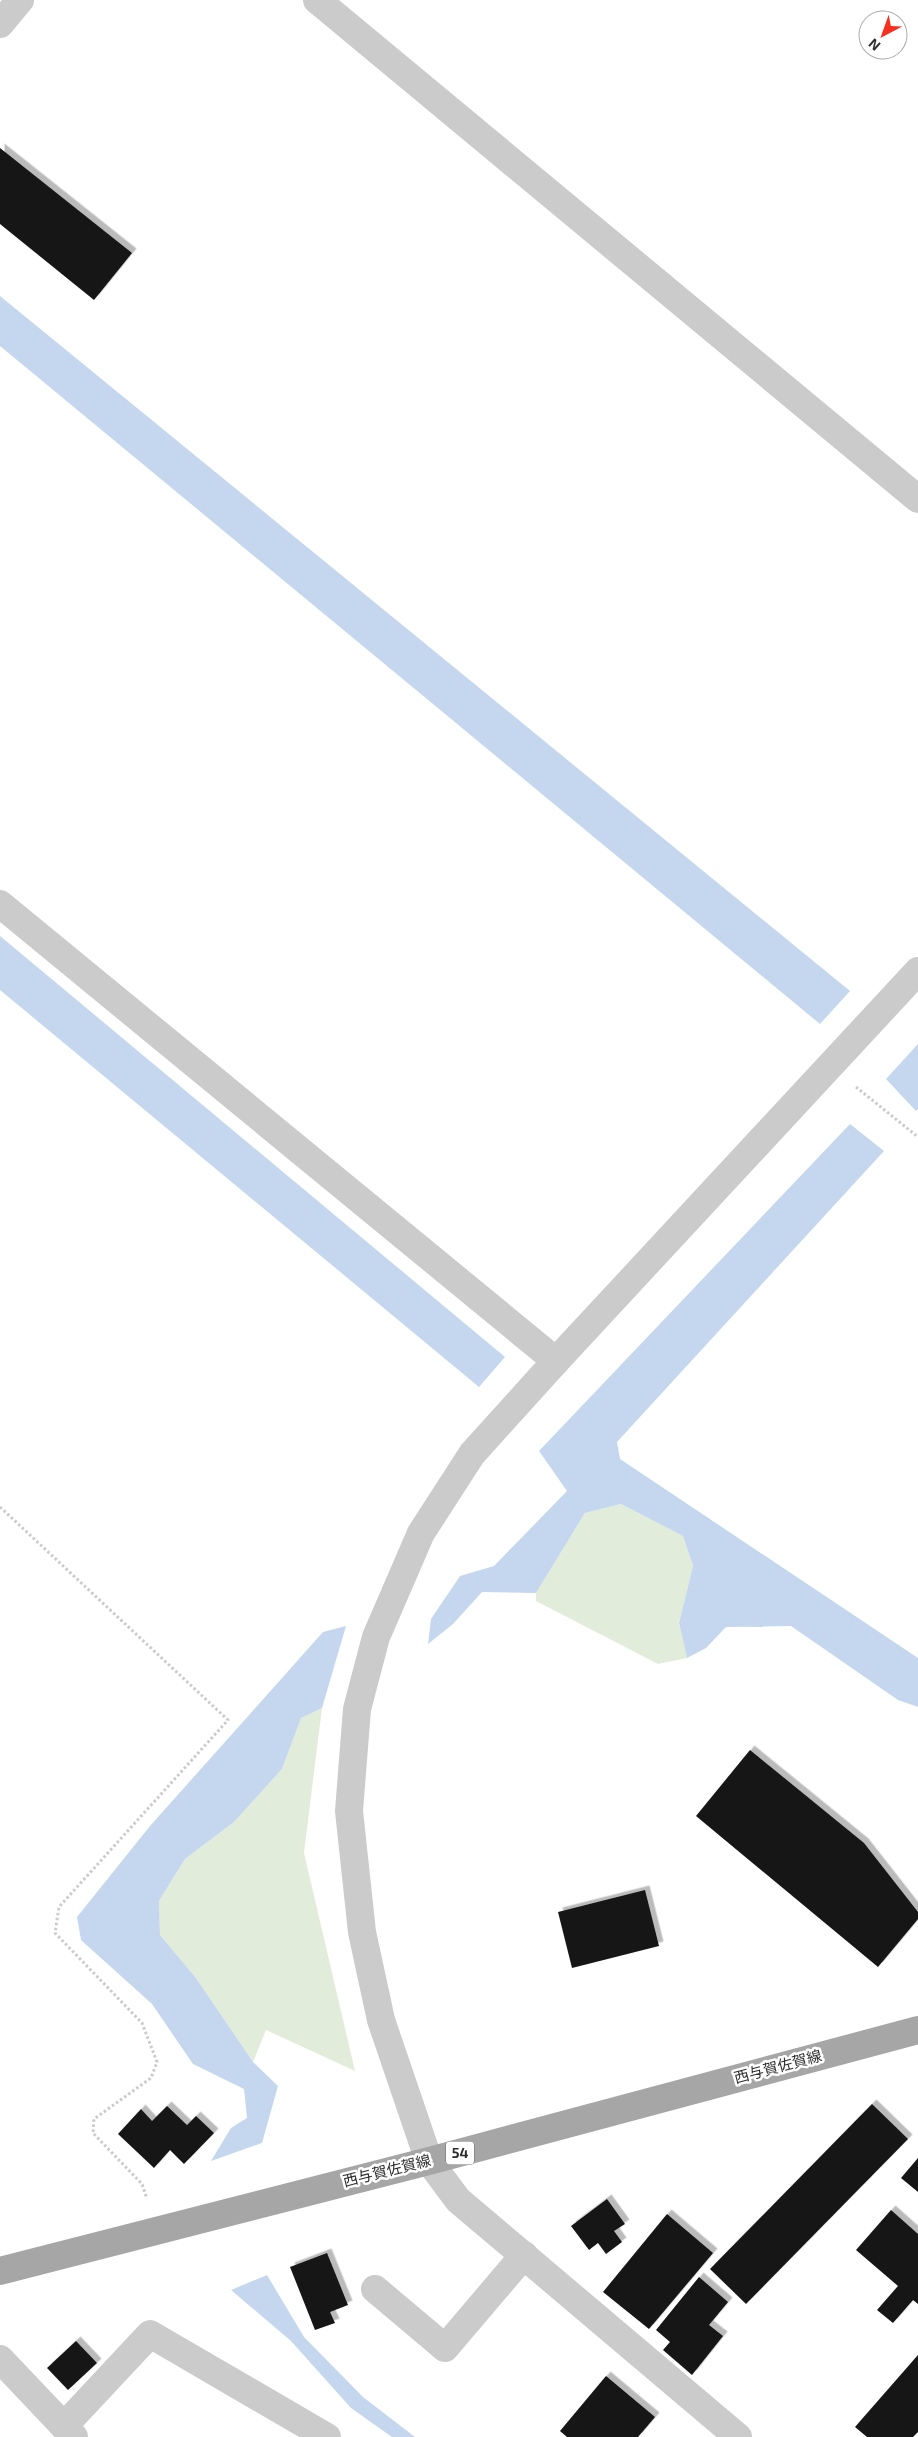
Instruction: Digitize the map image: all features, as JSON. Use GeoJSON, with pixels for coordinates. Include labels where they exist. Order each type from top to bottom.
{"type":"FeatureCollection","features":[{"type":"Feature","properties":{"kind":"main road","name":"西与賀佐賀線"},"geometry":{"type":"LineString","coordinates":[[0,2271],[429,2161],[918,2030]]}},
{"type":"Feature","properties":{"kind":"street"},"geometry":{"type":"LineString","coordinates":[[0,24],[20,0]]}},
{"type":"Feature","properties":{"kind":"street"},"geometry":{"type":"LineString","coordinates":[[316,0],[918,499]]}},
{"type":"Feature","properties":{"kind":"street"},"geometry":{"type":"LineString","coordinates":[[0,904],[556,1361]]}},
{"type":"Feature","properties":{"kind":"street"},"geometry":{"type":"LineString","coordinates":[[738,2437],[458,2200],[429,2161],[381,2020],[362,1932],[348,1811],[357,1708],[376,1637],[421,1533],[472,1454],[918,971]]}},
{"type":"Feature","properties":{"kind":"street"},"geometry":{"type":"LineString","coordinates":[[375,2289],[445,2348],[524,2255]]}},
{"type":"Feature","properties":{"kind":"street"},"geometry":{"type":"LineString","coordinates":[[0,2359],[69,2432],[150,2334],[327,2437]]}},
{"type":"Feature","properties":{"kind":"path"},"geometry":{"type":"LineString","coordinates":[[830,1066],[918,1137]]}},
{"type":"Feature","properties":{"kind":"path"},"geometry":{"type":"LineString","coordinates":[[0,1507],[228,1720],[59,1906],[55,1933],[142,2023],[158,2062],[151,2078],[94,2118],[93,2133],[142,2184],[157,2230]]}},
{"type":"Feature","properties":{"kind":"green space"},"geometry":{"type":"Polygon","coordinates":[[[621,1504],[683,1536],[693,1566],[679,1623],[687,1658],[658,1664],[536,1601],[536,1593],[585,1513],[621,1504]]]}},
{"type":"Feature","properties":{"kind":"green space"},"geometry":{"type":"Polygon","coordinates":[[[322,1708],[304,1853],[355,2071],[266,2030],[253,2062],[196,1978],[160,1935],[159,1901],[185,1859],[234,1822],[282,1769],[301,1717],[322,1708]]]}},
{"type":"Feature","properties":{"kind":"water"},"geometry":{"type":"Polygon","coordinates":[[[0,296],[850,991],[820,1024],[0,346],[0,296]]]}},
{"type":"Feature","properties":{"kind":"water"},"geometry":{"type":"Polygon","coordinates":[[[0,936],[505,1357],[479,1387],[0,990],[0,936]]]}},
{"type":"Feature","properties":{"kind":"water"},"geometry":{"type":"Polygon","coordinates":[[[918,1044],[918,1109],[916,1111],[886,1079],[918,1044]]]}},
{"type":"Feature","properties":{"kind":"water"},"geometry":{"type":"Polygon","coordinates":[[[850,1124],[884,1151],[617,1442],[620,1459],[918,1658],[918,1707],[898,1700],[791,1626],[726,1627],[706,1648],[687,1658],[679,1623],[693,1566],[683,1536],[621,1504],[585,1513],[536,1593],[482,1592],[453,1624],[428,1644],[431,1619],[460,1576],[494,1566],[567,1491],[539,1451],[850,1124]]]}},
{"type":"Feature","properties":{"kind":"water"},"geometry":{"type":"Polygon","coordinates":[[[346,1626],[322,1708],[301,1718],[282,1769],[234,1822],[185,1859],[159,1901],[160,1935],[196,1978],[253,2062],[278,2086],[262,2143],[211,2161],[231,2128],[247,2118],[244,2089],[193,2064],[152,2004],[81,1940],[77,1917],[150,1826],[323,1632],[346,1626]]]}},
{"type":"Feature","properties":{"kind":"water"},"geometry":{"type":"Polygon","coordinates":[[[267,2275],[304,2337],[363,2397],[415,2437],[392,2437],[351,2408],[291,2341],[231,2290],[267,2275]]]}},
{"type":"Feature","properties":{"kind":"building"},"geometry":{"type":"Polygon","coordinates":[[[0,148],[132,253],[94,300],[0,224],[0,148]]]}},
{"type":"Feature","properties":{"kind":"building"},"geometry":{"type":"Polygon","coordinates":[[[750,1750],[864,1843],[918,1912],[918,1919],[878,1967],[696,1816],[750,1750]]]}},
{"type":"Feature","properties":{"kind":"building"},"geometry":{"type":"Polygon","coordinates":[[[645,1890],[659,1946],[572,1968],[558,1912],[645,1890]]]}},
{"type":"Feature","properties":{"kind":"building"},"geometry":{"type":"Polygon","coordinates":[[[872,2104],[908,2139],[746,2304],[710,2269],[872,2104]]]}},
{"type":"Feature","properties":{"kind":"building"},"geometry":{"type":"Polygon","coordinates":[[[167,2106],[187,2125],[196,2116],[214,2133],[184,2164],[170,2150],[154,2168],[118,2134],[141,2109],[152,2121],[167,2106]]]}},
{"type":"Feature","properties":{"kind":"building"},"geometry":{"type":"Polygon","coordinates":[[[918,2158],[918,2192],[901,2178],[918,2158]]]}},
{"type":"Feature","properties":{"kind":"building"},"geometry":{"type":"Polygon","coordinates":[[[607,2199],[625,2224],[614,2231],[622,2242],[606,2254],[598,2243],[589,2250],[571,2226],[607,2199]]]}},
{"type":"Feature","properties":{"kind":"building"},"geometry":{"type":"Polygon","coordinates":[[[891,2210],[918,2234],[918,2304],[913,2300],[893,2323],[877,2310],[898,2286],[856,2250],[891,2210]]]}},
{"type":"Feature","properties":{"kind":"building"},"geometry":{"type":"Polygon","coordinates":[[[667,2214],[713,2253],[649,2329],[603,2292],[667,2214]]]}},
{"type":"Feature","properties":{"kind":"building"},"geometry":{"type":"Polygon","coordinates":[[[327,2253],[348,2305],[330,2312],[335,2323],[315,2330],[290,2267],[327,2253]]]}},
{"type":"Feature","properties":{"kind":"building"},"geometry":{"type":"Polygon","coordinates":[[[699,2277],[728,2302],[709,2325],[723,2336],[692,2375],[663,2350],[670,2342],[656,2330],[699,2277]]]}},
{"type":"Feature","properties":{"kind":"building"},"geometry":{"type":"Polygon","coordinates":[[[76,2341],[97,2363],[68,2390],[47,2368],[76,2341]]]}},
{"type":"Feature","properties":{"kind":"building"},"geometry":{"type":"Polygon","coordinates":[[[918,2355],[918,2432],[913,2437],[867,2437],[855,2427],[918,2355]]]}},
{"type":"Feature","properties":{"kind":"building"},"geometry":{"type":"Polygon","coordinates":[[[606,2376],[655,2417],[638,2437],[567,2437],[560,2431],[606,2376]]]}}]}
